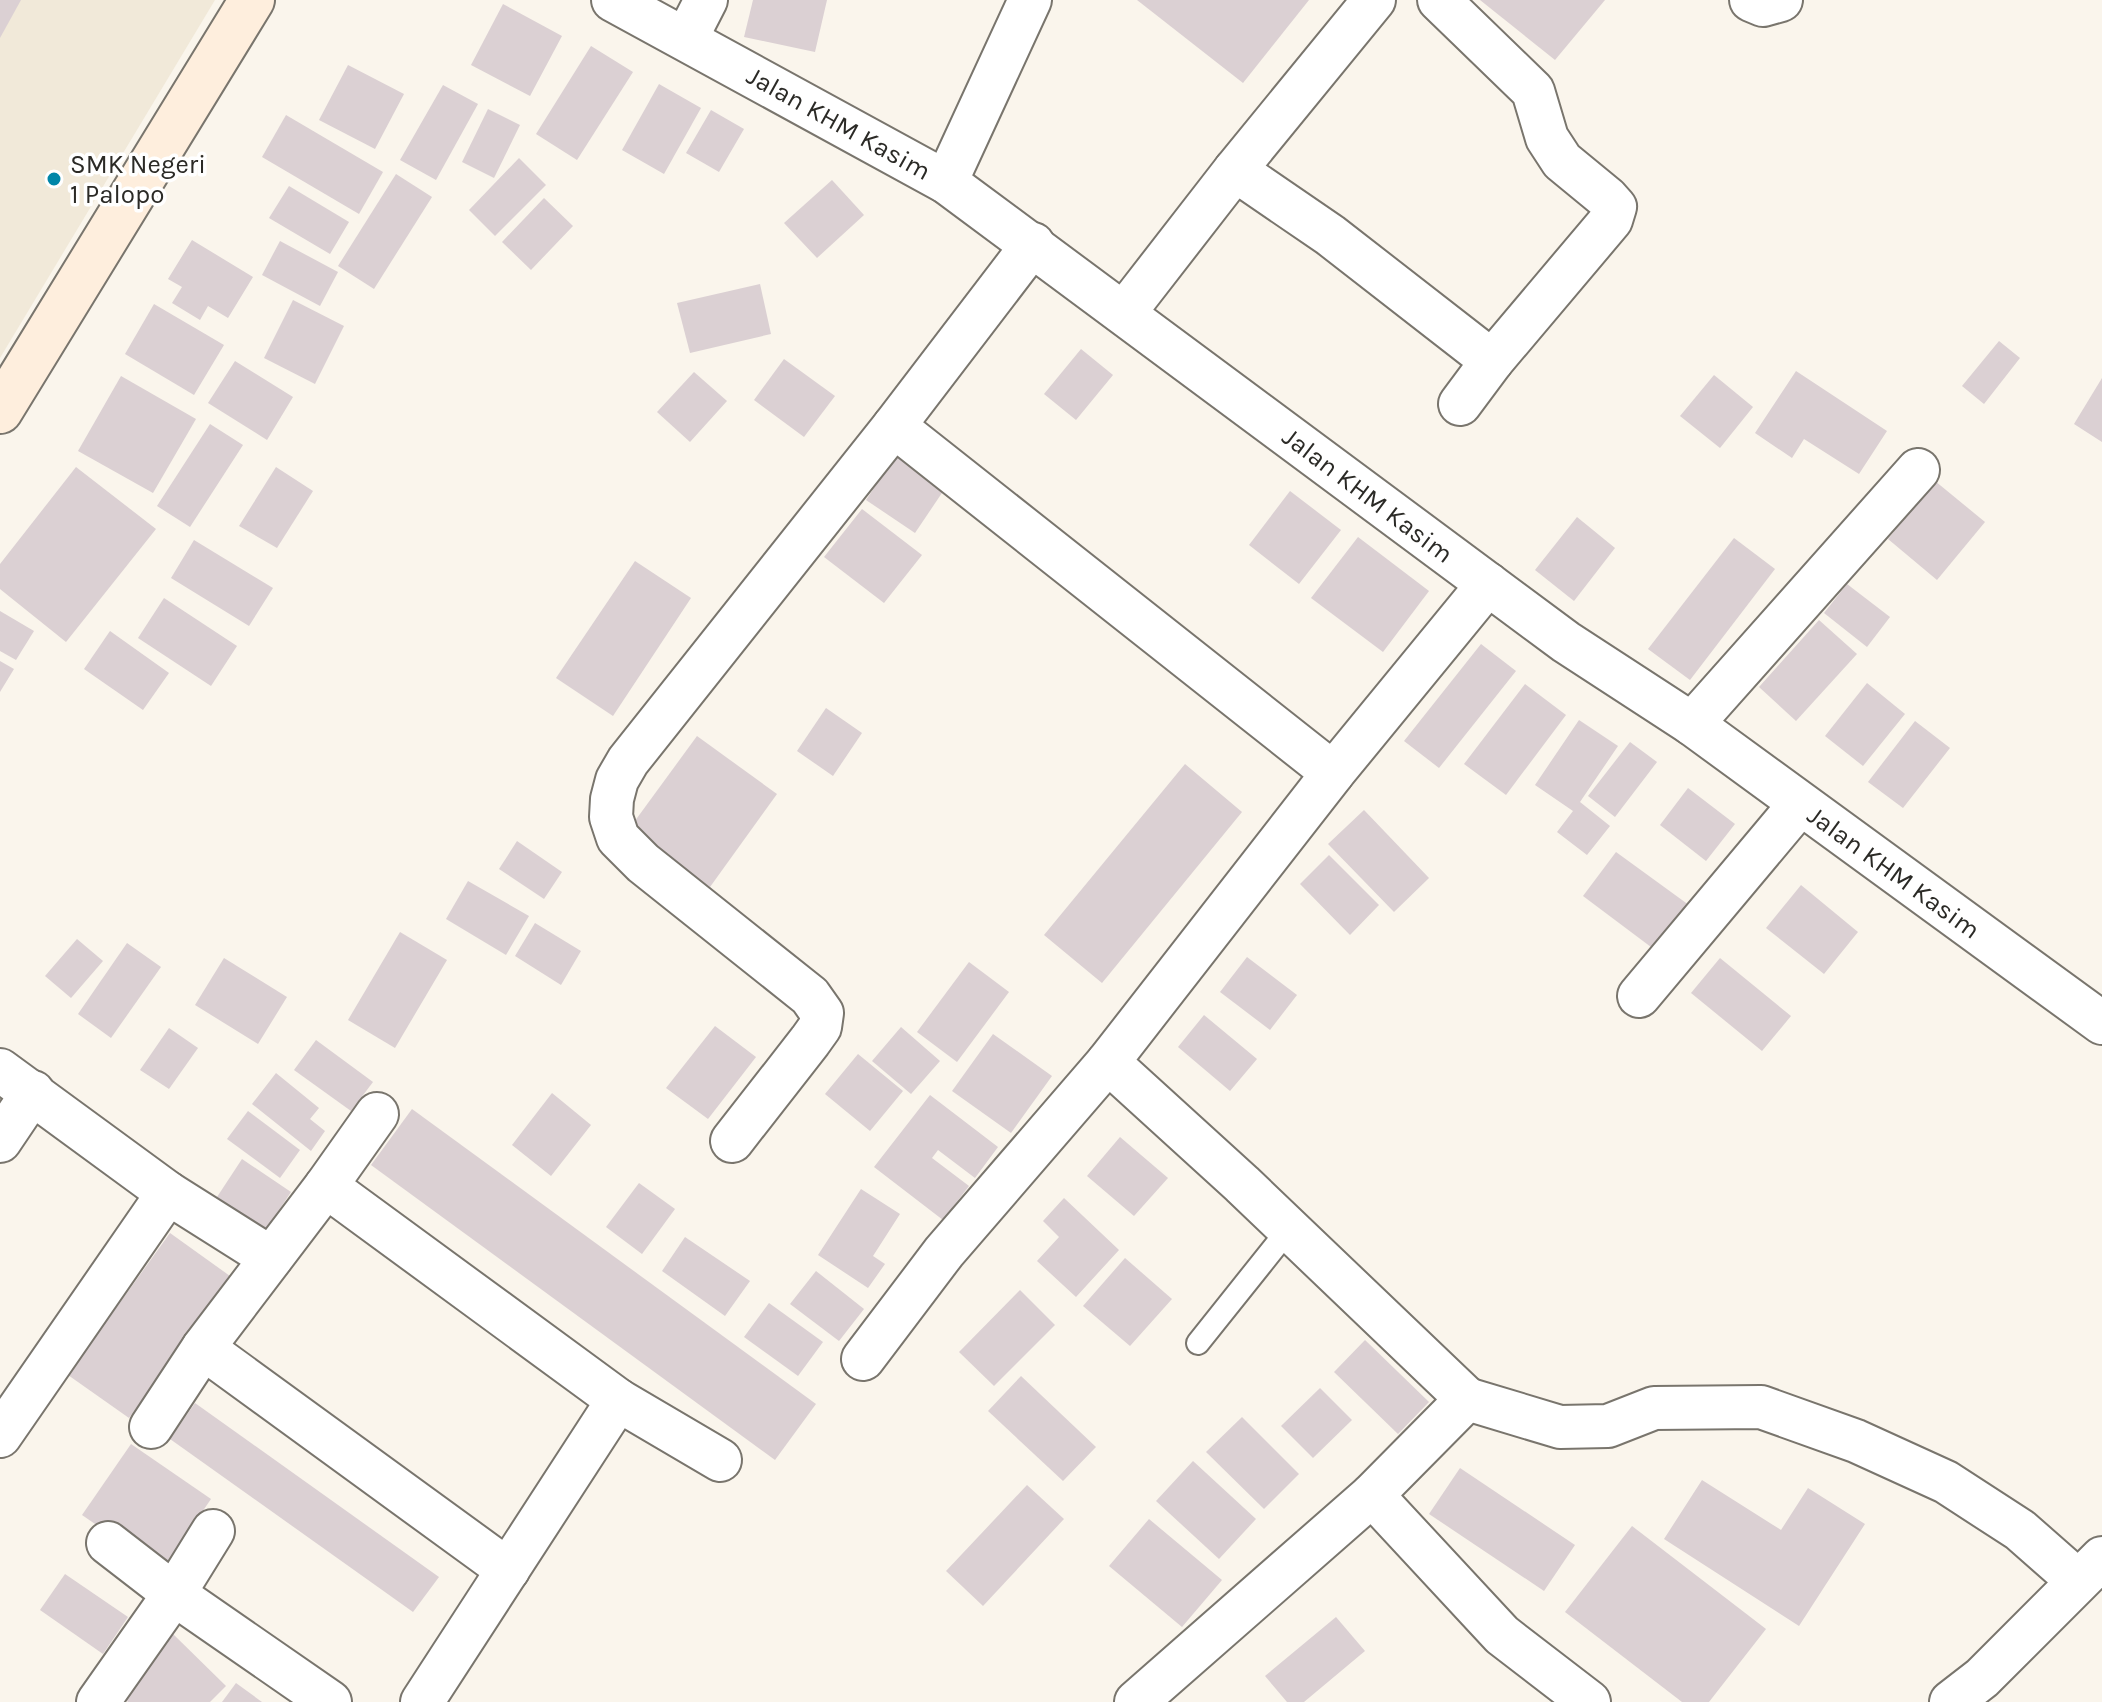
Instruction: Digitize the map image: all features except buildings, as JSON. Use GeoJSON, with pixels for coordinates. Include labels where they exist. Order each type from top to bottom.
{"type":"FeatureCollection","features":[{"type":"Feature","properties":{"kind":"street"},"geometry":{"type":"LineString","coordinates":[[0,411],[252,0]]}},
{"type":"Feature","properties":{"kind":"street","name":"Jalan KHM Kasim"},"geometry":{"type":"LineString","coordinates":[[613,0],[946,182],[1566,642],[1692,724],[2102,1023]]}},
{"type":"Feature","properties":{"kind":"street"},"geometry":{"type":"LineString","coordinates":[[686,39],[706,0]]}},
{"type":"Feature","properties":{"kind":"street"},"geometry":{"type":"LineString","coordinates":[[946,182],[1030,0]]}},
{"type":"Feature","properties":{"kind":"street"},"geometry":{"type":"LineString","coordinates":[[1124,313],[1235,170],[1374,0]]}},
{"type":"Feature","properties":{"kind":"street"},"geometry":{"type":"LineString","coordinates":[[1439,0],[1533,91],[1547,138],[1562,161],[1615,207],[1611,220],[1492,361],[1460,404]]}},
{"type":"Feature","properties":{"kind":"street"},"geometry":{"type":"LineString","coordinates":[[1751,0],[1763,5],[1781,0]]}},
{"type":"Feature","properties":{"kind":"street"},"geometry":{"type":"LineString","coordinates":[[1235,170],[1330,235],[1492,361]]}},
{"type":"Feature","properties":{"kind":"street"},"geometry":{"type":"LineString","coordinates":[[732,1141],[820,1027],[822,1013],[810,996],[643,863],[618,838],[611,817],[617,780],[628,761],[894,426],[1033,244]]}},
{"type":"Feature","properties":{"kind":"street"},"geometry":{"type":"LineString","coordinates":[[894,426],[1333,773]]}},
{"type":"Feature","properties":{"kind":"street"},"geometry":{"type":"LineString","coordinates":[[1692,724],[1918,470]]}},
{"type":"Feature","properties":{"kind":"street"},"geometry":{"type":"LineString","coordinates":[[863,1359],[944,1252],[1108,1062],[1333,773],[1488,584]]}},
{"type":"Feature","properties":{"kind":"street"},"geometry":{"type":"LineString","coordinates":[[1639,996],[1800,804]]}},
{"type":"Feature","properties":{"kind":"street"},"geometry":{"type":"LineString","coordinates":[[1108,1062],[1467,1399],[1560,1427],[1608,1426],[1654,1408],[1761,1407],[1856,1441],[1946,1482],[2090,1570],[1982,1678],[1951,1702]]}},
{"type":"Feature","properties":{"kind":"street"},"geometry":{"type":"LineString","coordinates":[[0,1141],[16,1081],[168,1193],[271,1258]]}},
{"type":"Feature","properties":{"kind":"street"},"geometry":{"type":"LineString","coordinates":[[151,1427],[203,1348],[377,1114]]}},
{"type":"Feature","properties":{"kind":"street"},"geometry":{"type":"LineString","coordinates":[[326,1186],[618,1400],[720,1460]]}},
{"type":"Feature","properties":{"kind":"street"},"geometry":{"type":"LineString","coordinates":[[0,1436],[168,1193]]}},
{"type":"Feature","properties":{"kind":"street"},"geometry":{"type":"LineString","coordinates":[[203,1348],[508,1570]]}},
{"type":"Feature","properties":{"kind":"street"},"geometry":{"type":"LineString","coordinates":[[1136,1702],[1372,1495],[1467,1399]]}},
{"type":"Feature","properties":{"kind":"street"},"geometry":{"type":"LineString","coordinates":[[422,1702],[618,1400]]}},
{"type":"Feature","properties":{"kind":"street"},"geometry":{"type":"LineString","coordinates":[[1372,1495],[1502,1635],[1589,1702]]}},
{"type":"Feature","properties":{"kind":"street"},"geometry":{"type":"LineString","coordinates":[[98,1702],[174,1594],[213,1531]]}},
{"type":"Feature","properties":{"kind":"street"},"geometry":{"type":"LineString","coordinates":[[108,1543],[174,1594],[330,1702]]}},
{"type":"Feature","properties":{"kind":"lane"},"geometry":{"type":"LineString","coordinates":[[1198,1343],[1289,1229]]}},
{"type":"Feature","properties":{"kind":"shaded area","name":"SMK Negeri 1 Palopo"},"geometry":{"type":"Polygon","coordinates":[[[0,0],[215,0],[0,358],[0,0]]]}},
{"type":"Feature","properties":{"kind":"place","name":"SMK Negeri 1 Palopo"},"geometry":{"type":"Point","coordinates":[54,179]}}]}
